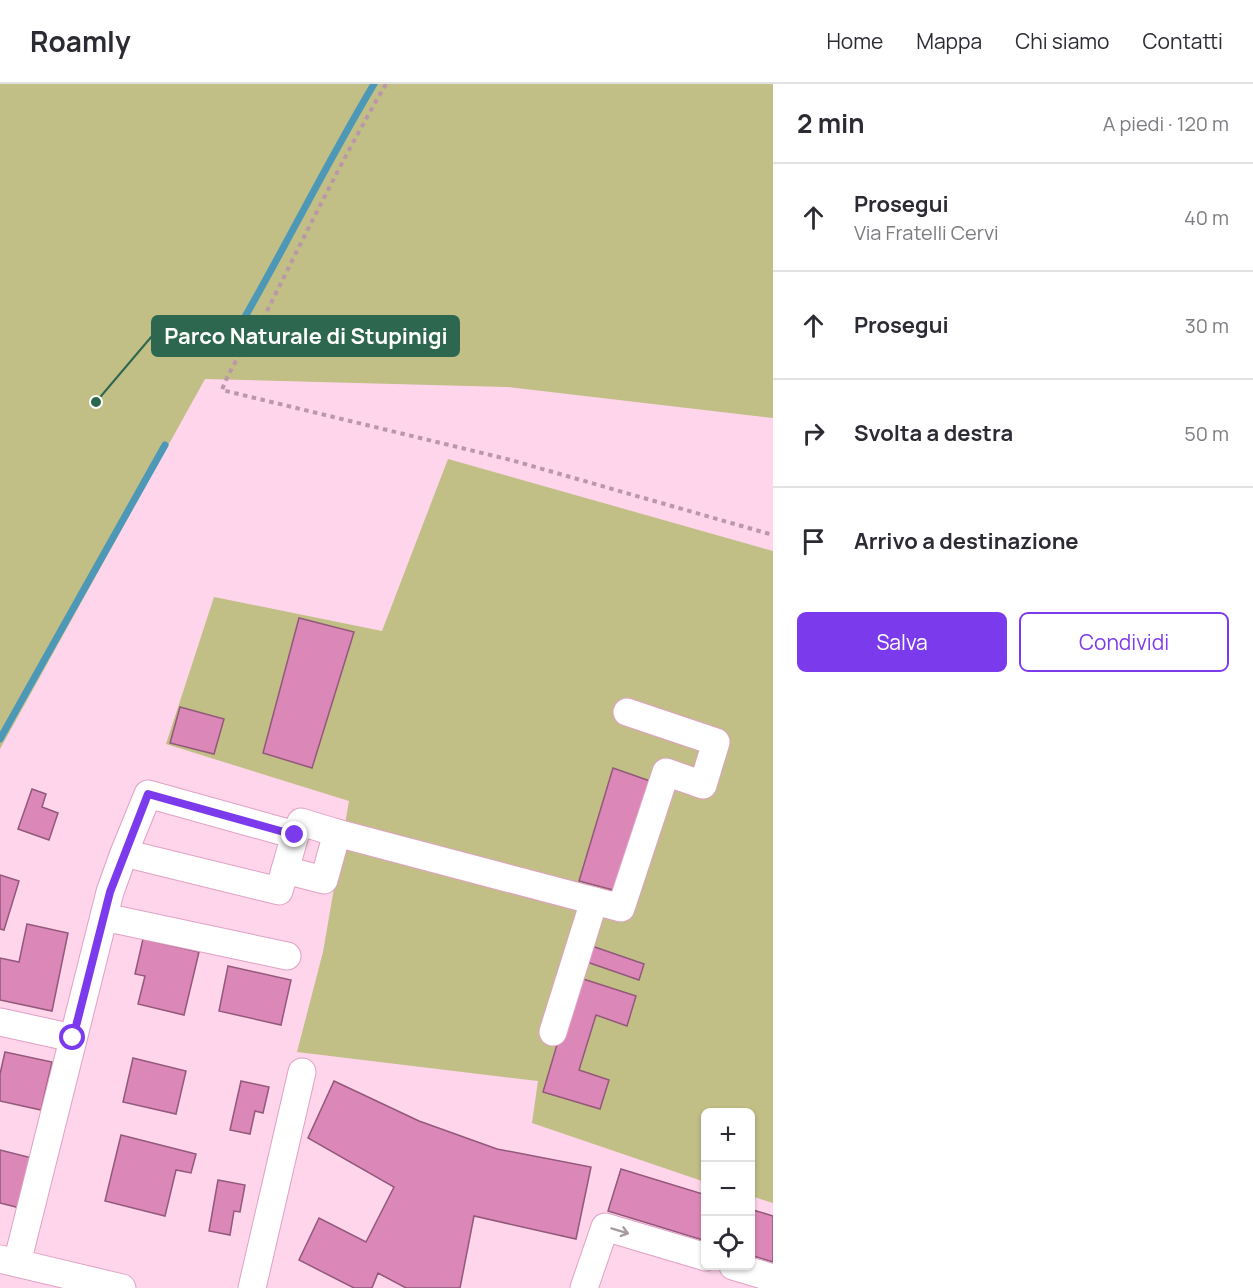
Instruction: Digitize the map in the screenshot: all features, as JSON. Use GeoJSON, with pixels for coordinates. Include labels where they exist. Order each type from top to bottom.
{"type":"FeatureCollection","features":[{"type":"Feature","properties":{"kind":"street"},"geometry":{"type":"LineString","coordinates":[[124,853],[279,891],[301,822],[621,909],[666,772],[703,785],[716,742],[627,712]]}},
{"type":"Feature","properties":{"kind":"street"},"geometry":{"type":"LineString","coordinates":[[122,1288],[9,1261],[73,1038],[107,904],[124,853],[148,794],[295,835]]}},
{"type":"Feature","properties":{"kind":"street"},"geometry":{"type":"LineString","coordinates":[[285,870],[324,880],[338,833]]}},
{"type":"Feature","properties":{"kind":"street"},"geometry":{"type":"LineString","coordinates":[[553,1032],[594,901]]}},
{"type":"Feature","properties":{"kind":"street"},"geometry":{"type":"LineString","coordinates":[[107,904],[287,956]]}},
{"type":"Feature","properties":{"kind":"street"},"geometry":{"type":"LineString","coordinates":[[0,1022],[73,1038]]}},
{"type":"Feature","properties":{"kind":"street"},"geometry":{"type":"LineString","coordinates":[[252,1288],[302,1072]]}},
{"type":"Feature","properties":{"kind":"street"},"geometry":{"type":"LineString","coordinates":[[584,1288],[605,1227],[701,1256]]}},
{"type":"Feature","properties":{"kind":"street"},"geometry":{"type":"LineString","coordinates":[[746,1270],[773,1278]]}},
{"type":"Feature","properties":{"kind":"path"},"geometry":{"type":"LineString","coordinates":[[386,84],[356,136],[259,325],[228,374],[222,390],[511,460],[773,535]]}},
{"type":"Feature","properties":{"kind":"shaded area"},"geometry":{"type":"Polygon","coordinates":[[[0,84],[773,84],[773,418],[507,387],[205,379],[0,749],[0,84]]]}},
{"type":"Feature","properties":{"kind":"shaded area"},"geometry":{"type":"Polygon","coordinates":[[[448,459],[773,551],[773,1203],[755,1197],[755,1108],[701,1108],[701,1181],[532,1123],[538,1081],[297,1052],[323,952],[349,801],[166,744],[214,597],[382,631],[448,459]]]}},
{"type":"Feature","properties":{"kind":"building"},"geometry":{"type":"Polygon","coordinates":[[[299,618],[354,632],[312,768],[263,753],[299,618]]]}},
{"type":"Feature","properties":{"kind":"building"},"geometry":{"type":"Polygon","coordinates":[[[180,707],[224,719],[214,754],[170,743],[180,707]]]}},
{"type":"Feature","properties":{"kind":"building"},"geometry":{"type":"Polygon","coordinates":[[[613,768],[650,781],[617,891],[579,881],[613,768]]]}},
{"type":"Feature","properties":{"kind":"building"},"geometry":{"type":"Polygon","coordinates":[[[32,789],[46,794],[42,807],[58,813],[49,840],[18,829],[32,789]]]}},
{"type":"Feature","properties":{"kind":"building"},"geometry":{"type":"Polygon","coordinates":[[[0,875],[19,881],[4,930],[0,929],[0,875]]]}},
{"type":"Feature","properties":{"kind":"building"},"geometry":{"type":"Polygon","coordinates":[[[27,924],[68,933],[52,1011],[0,1000],[0,958],[19,962],[27,924]]]}},
{"type":"Feature","properties":{"kind":"building"},"geometry":{"type":"Polygon","coordinates":[[[143,939],[199,952],[184,1015],[138,1004],[145,976],[135,974],[143,939]]]}},
{"type":"Feature","properties":{"kind":"building"},"geometry":{"type":"Polygon","coordinates":[[[589,945],[644,964],[639,980],[584,961],[589,945]]]}},
{"type":"Feature","properties":{"kind":"building"},"geometry":{"type":"Polygon","coordinates":[[[228,966],[291,980],[281,1025],[219,1011],[228,966]]]}},
{"type":"Feature","properties":{"kind":"building"},"geometry":{"type":"Polygon","coordinates":[[[577,977],[636,996],[627,1026],[596,1015],[579,1070],[609,1080],[600,1109],[543,1092],[577,977]]]}},
{"type":"Feature","properties":{"kind":"building"},"geometry":{"type":"Polygon","coordinates":[[[5,1052],[52,1062],[41,1110],[0,1101],[0,1074],[5,1052]]]}},
{"type":"Feature","properties":{"kind":"building"},"geometry":{"type":"Polygon","coordinates":[[[133,1058],[186,1071],[176,1114],[123,1102],[133,1058]]]}},
{"type":"Feature","properties":{"kind":"building"},"geometry":{"type":"Polygon","coordinates":[[[241,1081],[269,1087],[263,1113],[255,1111],[250,1134],[230,1130],[241,1081]]]}},
{"type":"Feature","properties":{"kind":"building"},"geometry":{"type":"Polygon","coordinates":[[[334,1081],[419,1121],[497,1149],[591,1167],[576,1239],[474,1216],[460,1288],[406,1288],[378,1273],[372,1288],[354,1288],[299,1260],[319,1218],[366,1242],[394,1187],[308,1138],[334,1081]]]}},
{"type":"Feature","properties":{"kind":"building"},"geometry":{"type":"Polygon","coordinates":[[[121,1135],[196,1154],[191,1173],[176,1170],[165,1216],[105,1201],[121,1135]]]}},
{"type":"Feature","properties":{"kind":"building"},"geometry":{"type":"Polygon","coordinates":[[[0,1150],[32,1158],[20,1208],[0,1203],[0,1150]]]}},
{"type":"Feature","properties":{"kind":"building"},"geometry":{"type":"Polygon","coordinates":[[[621,1169],[701,1193],[701,1239],[608,1211],[621,1169]]]}},
{"type":"Feature","properties":{"kind":"building"},"geometry":{"type":"Polygon","coordinates":[[[218,1180],[245,1185],[240,1212],[234,1211],[230,1235],[209,1231],[218,1180]]]}},
{"type":"Feature","properties":{"kind":"building"},"geometry":{"type":"Polygon","coordinates":[[[755,1211],[773,1216],[773,1262],[755,1257],[755,1211]]]}},
{"type":"Feature","properties":{"kind":"waterway"},"geometry":{"type":"LineString","coordinates":[[238,329],[374,84]]}},
{"type":"Feature","properties":{"kind":"waterway"},"geometry":{"type":"LineString","coordinates":[[0,739],[165,445]]}},
{"type":"Feature","properties":{"kind":"place","name":"Parco Naturale di Stupinigi"},"geometry":{"type":"Point","coordinates":[96,402]}},
{"type":"Feature","properties":{"kind":"route"},"geometry":{"type":"LineString","coordinates":[[73,1038],[110,892],[148,794],[295,835]]}}]}
